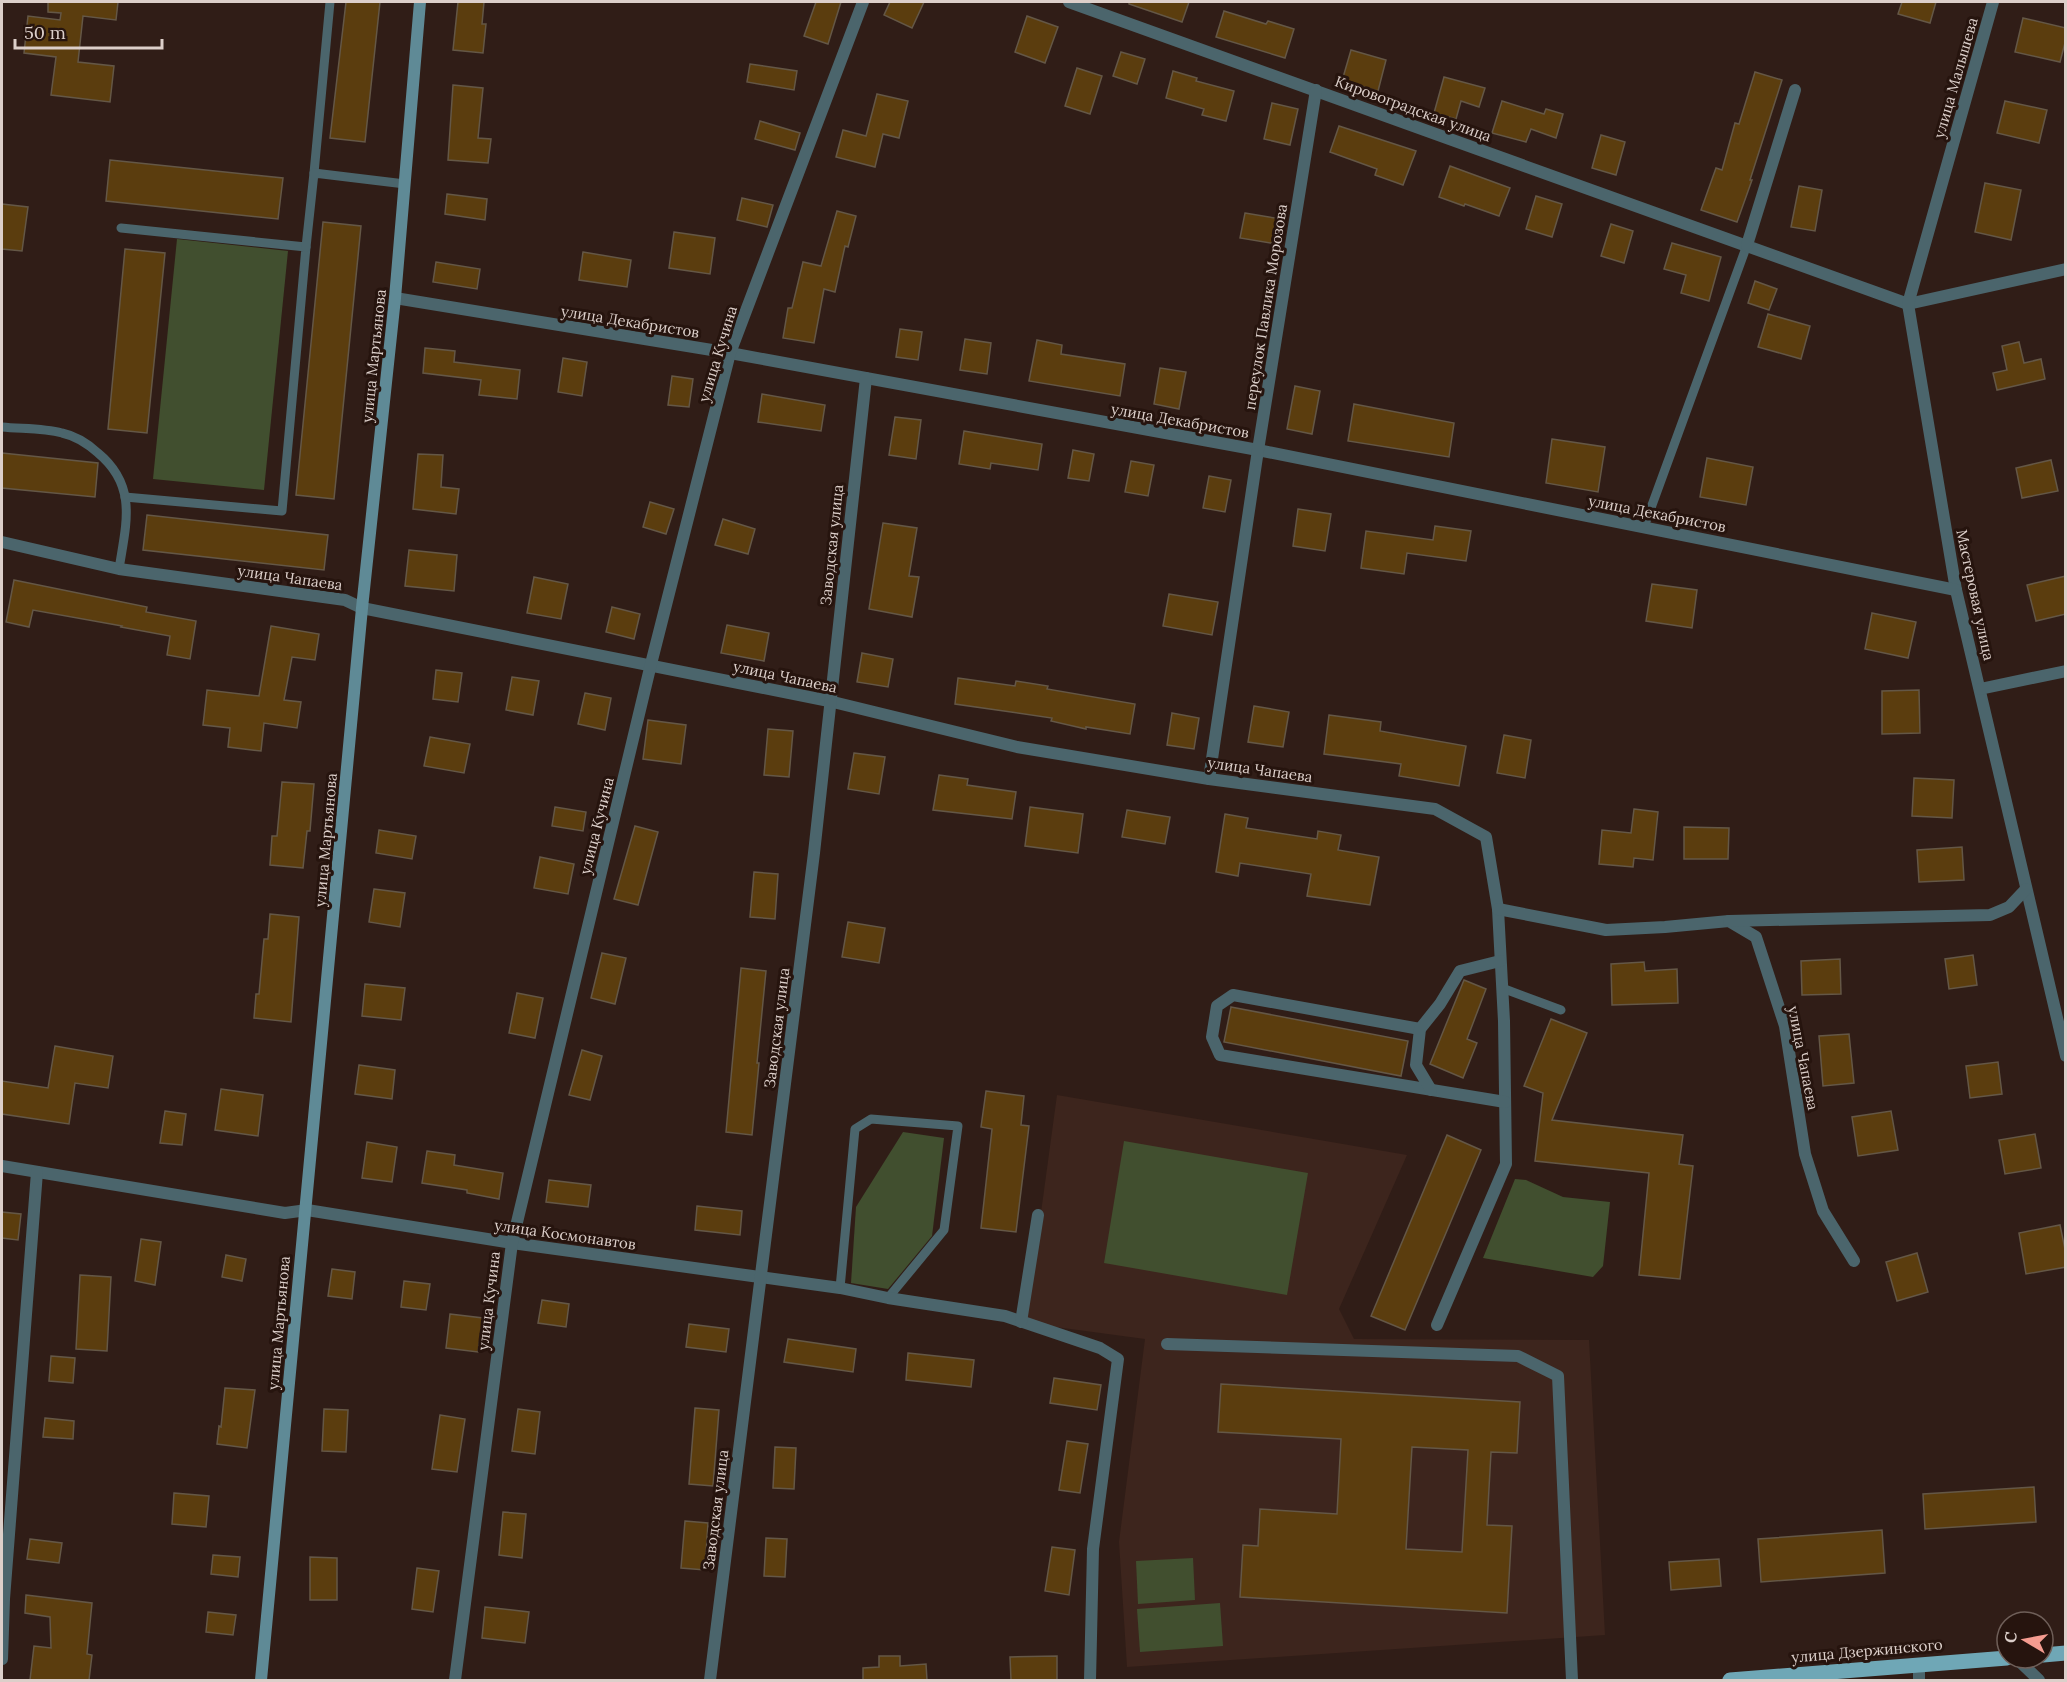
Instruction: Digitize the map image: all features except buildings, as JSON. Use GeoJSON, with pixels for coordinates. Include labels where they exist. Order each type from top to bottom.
{"type":"FeatureCollection","features":[{"type":"Feature","properties":{"kind":"main road","name":"улица Мартьянова"},"geometry":{"type":"LineString","coordinates":[[261,1680],[362,608],[395,298],[420,2]]}},
{"type":"Feature","properties":{"kind":"main road","name":"улица Дзержинского"},"geometry":{"type":"LineString","coordinates":[[1730,1680],[1918,1673],[1995,1660]]}},
{"type":"Feature","properties":{"kind":"street","name":"улица Кучина"},"geometry":{"type":"LineString","coordinates":[[455,1680],[512,1243],[651,664],[730,353],[863,2]]}},
{"type":"Feature","properties":{"kind":"street","name":"Кировоградская улица"},"geometry":{"type":"LineString","coordinates":[[1069,2],[1908,304]]}},
{"type":"Feature","properties":{"kind":"street","name":"улица Малышева"},"geometry":{"type":"LineString","coordinates":[[1908,304],[1994,2]]}},
{"type":"Feature","properties":{"kind":"street","name":"переулок Павлика Морозова"},"geometry":{"type":"LineString","coordinates":[[1209,779],[1258,450],[1316,90]]}},
{"type":"Feature","properties":{"kind":"street"},"geometry":{"type":"LineString","coordinates":[[1747,246],[1795,90]]}},
{"type":"Feature","properties":{"kind":"street"},"geometry":{"type":"LineString","coordinates":[[1908,304],[2066,269]]}},
{"type":"Feature","properties":{"kind":"street","name":"улица Декабристов"},"geometry":{"type":"LineString","coordinates":[[395,298],[730,353],[1258,450],[1956,590]]}},
{"type":"Feature","properties":{"kind":"street","name":"Мастеровая улица"},"geometry":{"type":"LineString","coordinates":[[1908,304],[1956,590],[2066,1056]]}},
{"type":"Feature","properties":{"kind":"street","name":"Заводская улица"},"geometry":{"type":"LineString","coordinates":[[710,1680],[814,853],[866,378]]}},
{"type":"Feature","properties":{"kind":"street","name":"улица Чапаева"},"geometry":{"type":"LineString","coordinates":[[2,542],[119,569],[345,600],[362,608],[829,701],[1017,747],[1209,779],[1435,809],[1486,837],[1498,909],[1506,1164],[1437,1325]]}},
{"type":"Feature","properties":{"kind":"street"},"geometry":{"type":"LineString","coordinates":[[1980,689],[2066,671]]}},
{"type":"Feature","properties":{"kind":"street"},"geometry":{"type":"LineString","coordinates":[[1498,909],[1606,930],[1729,921],[1990,915],[2009,907],[2026,889]]}},
{"type":"Feature","properties":{"kind":"street","name":"улица Чапаева"},"geometry":{"type":"LineString","coordinates":[[1729,921],[1756,938],[1785,1026],[1805,1154],[1823,1211],[1854,1261]]}},
{"type":"Feature","properties":{"kind":"street"},"geometry":{"type":"LineString","coordinates":[[1431,1090],[1416,1065],[1420,1029],[1440,1004],[1460,971],[1500,961]]}},
{"type":"Feature","properties":{"kind":"street"},"geometry":{"type":"LineString","coordinates":[[1420,1029],[1233,995],[1217,1006],[1212,1037],[1220,1055],[1505,1102]]}},
{"type":"Feature","properties":{"kind":"street","name":"улица Космонавтов"},"geometry":{"type":"LineString","coordinates":[[2,1167],[285,1213],[307,1210],[512,1243],[760,1279],[840,1288],[888,1298],[1005,1316],[1100,1348],[1118,1359],[1094,1550],[1090,1680]]}},
{"type":"Feature","properties":{"kind":"street"},"geometry":{"type":"LineString","coordinates":[[2,1659],[4,1599],[37,1172]]}},
{"type":"Feature","properties":{"kind":"street"},"geometry":{"type":"LineString","coordinates":[[1021,1322],[1038,1215]]}},
{"type":"Feature","properties":{"kind":"street"},"geometry":{"type":"LineString","coordinates":[[1167,1344],[1518,1356],[1558,1377],[1572,1680]]}},
{"type":"Feature","properties":{"kind":"lane"},"geometry":{"type":"LineString","coordinates":[[125,497],[282,511],[330,2]]}},
{"type":"Feature","properties":{"kind":"lane"},"geometry":{"type":"LineString","coordinates":[[314,174],[405,184]]}},
{"type":"Feature","properties":{"kind":"lane"},"geometry":{"type":"LineString","coordinates":[[121,228],[306,247]]}},
{"type":"Feature","properties":{"kind":"lane"},"geometry":{"type":"LineString","coordinates":[[1644,527],[1747,246]]}},
{"type":"Feature","properties":{"kind":"lane"},"geometry":{"type":"LineString","coordinates":[[2,427],[62,432],[84,441],[109,461],[123,484],[127,518],[119,569]]}},
{"type":"Feature","properties":{"kind":"lane"},"geometry":{"type":"LineString","coordinates":[[1502,988],[1561,1010]]}},
{"type":"Feature","properties":{"kind":"lane"},"geometry":{"type":"LineString","coordinates":[[840,1288],[855,1129],[871,1119],[957,1126],[944,1230],[888,1298]]}},
{"type":"Feature","properties":{"kind":"shaded area"},"geometry":{"type":"Polygon","coordinates":[[[1057,1095],[1407,1155],[1339,1309],[1354,1339],[1589,1340],[1605,1635],[1127,1667],[1119,1542],[1145,1339],[1026,1323],[1057,1095]]]}},
{"type":"Feature","properties":{"kind":"green space"},"geometry":{"type":"Polygon","coordinates":[[[177,239],[288,251],[264,490],[153,479],[177,239]]]}},
{"type":"Feature","properties":{"kind":"green space"},"geometry":{"type":"Polygon","coordinates":[[[903,1132],[944,1138],[932,1236],[888,1289],[851,1283],[856,1207],[903,1132]]]}},
{"type":"Feature","properties":{"kind":"green space"},"geometry":{"type":"Polygon","coordinates":[[[1124,1141],[1308,1173],[1287,1295],[1104,1263],[1124,1141]]]}},
{"type":"Feature","properties":{"kind":"green space"},"geometry":{"type":"Polygon","coordinates":[[[1515,1179],[1526,1180],[1563,1197],[1610,1202],[1603,1266],[1593,1277],[1483,1258],[1515,1179]]]}},
{"type":"Feature","properties":{"kind":"green space"},"geometry":{"type":"Polygon","coordinates":[[[1193,1558],[1195,1600],[1138,1604],[1136,1561],[1193,1558]]]}},
{"type":"Feature","properties":{"kind":"green space"},"geometry":{"type":"Polygon","coordinates":[[[1220,1603],[1223,1646],[1140,1652],[1137,1609],[1220,1603]]]}}]}
